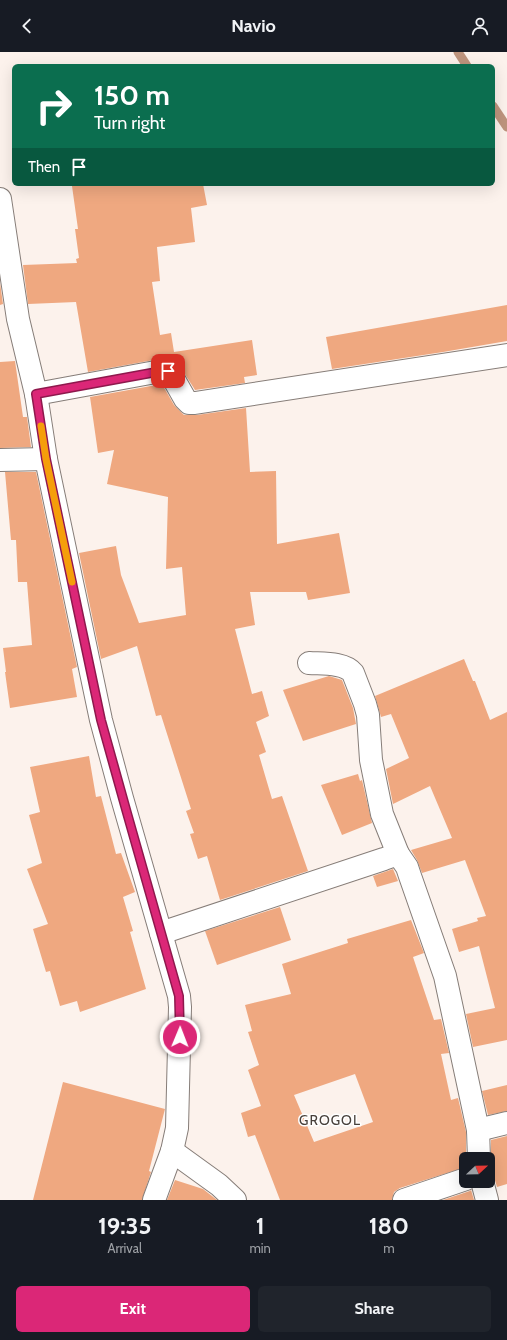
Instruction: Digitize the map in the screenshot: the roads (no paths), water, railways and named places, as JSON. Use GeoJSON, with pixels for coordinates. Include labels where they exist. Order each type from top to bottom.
{"type":"FeatureCollection","features":[{"type":"Feature","properties":{"kind":"street"},"geometry":{"type":"LineString","coordinates":[[0,199],[18,319],[36,394],[46,459],[101,720],[177,986],[180,1007],[177,1128],[172,1151],[154,1200]]}},
{"type":"Feature","properties":{"kind":"street"},"geometry":{"type":"LineString","coordinates":[[36,394],[168,371],[185,399],[189,403],[195,403],[507,355]]}},
{"type":"Feature","properties":{"kind":"street"},"geometry":{"type":"LineString","coordinates":[[0,460],[46,459]]}},
{"type":"Feature","properties":{"kind":"street"},"geometry":{"type":"LineString","coordinates":[[309,663],[339,666],[350,669],[365,704],[368,715],[371,760],[382,814],[398,854],[407,867],[445,976],[478,1130],[479,1152]]}},
{"type":"Feature","properties":{"kind":"street"},"geometry":{"type":"LineString","coordinates":[[161,933],[398,854]]}},
{"type":"Feature","properties":{"kind":"street"},"geometry":{"type":"LineString","coordinates":[[478,1130],[507,1123]]}},
{"type":"Feature","properties":{"kind":"street"},"geometry":{"type":"LineString","coordinates":[[172,1151],[219,1184],[235,1200]]}},
{"type":"Feature","properties":{"kind":"street"},"geometry":{"type":"LineString","coordinates":[[404,1200],[459,1181]]}},
{"type":"Feature","properties":{"kind":"street"},"geometry":{"type":"LineString","coordinates":[[484,1188],[487,1200]]}},
{"type":"Feature","properties":{"kind":"waterway"},"geometry":{"type":"LineString","coordinates":[[458,52],[466,64]]}},
{"type":"Feature","properties":{"kind":"waterway"},"geometry":{"type":"LineString","coordinates":[[495,109],[507,127]]}},
{"type":"Feature","properties":{"kind":"district","name":"GROGOL"},"geometry":{"type":"Point","coordinates":[330,1120]}}]}
